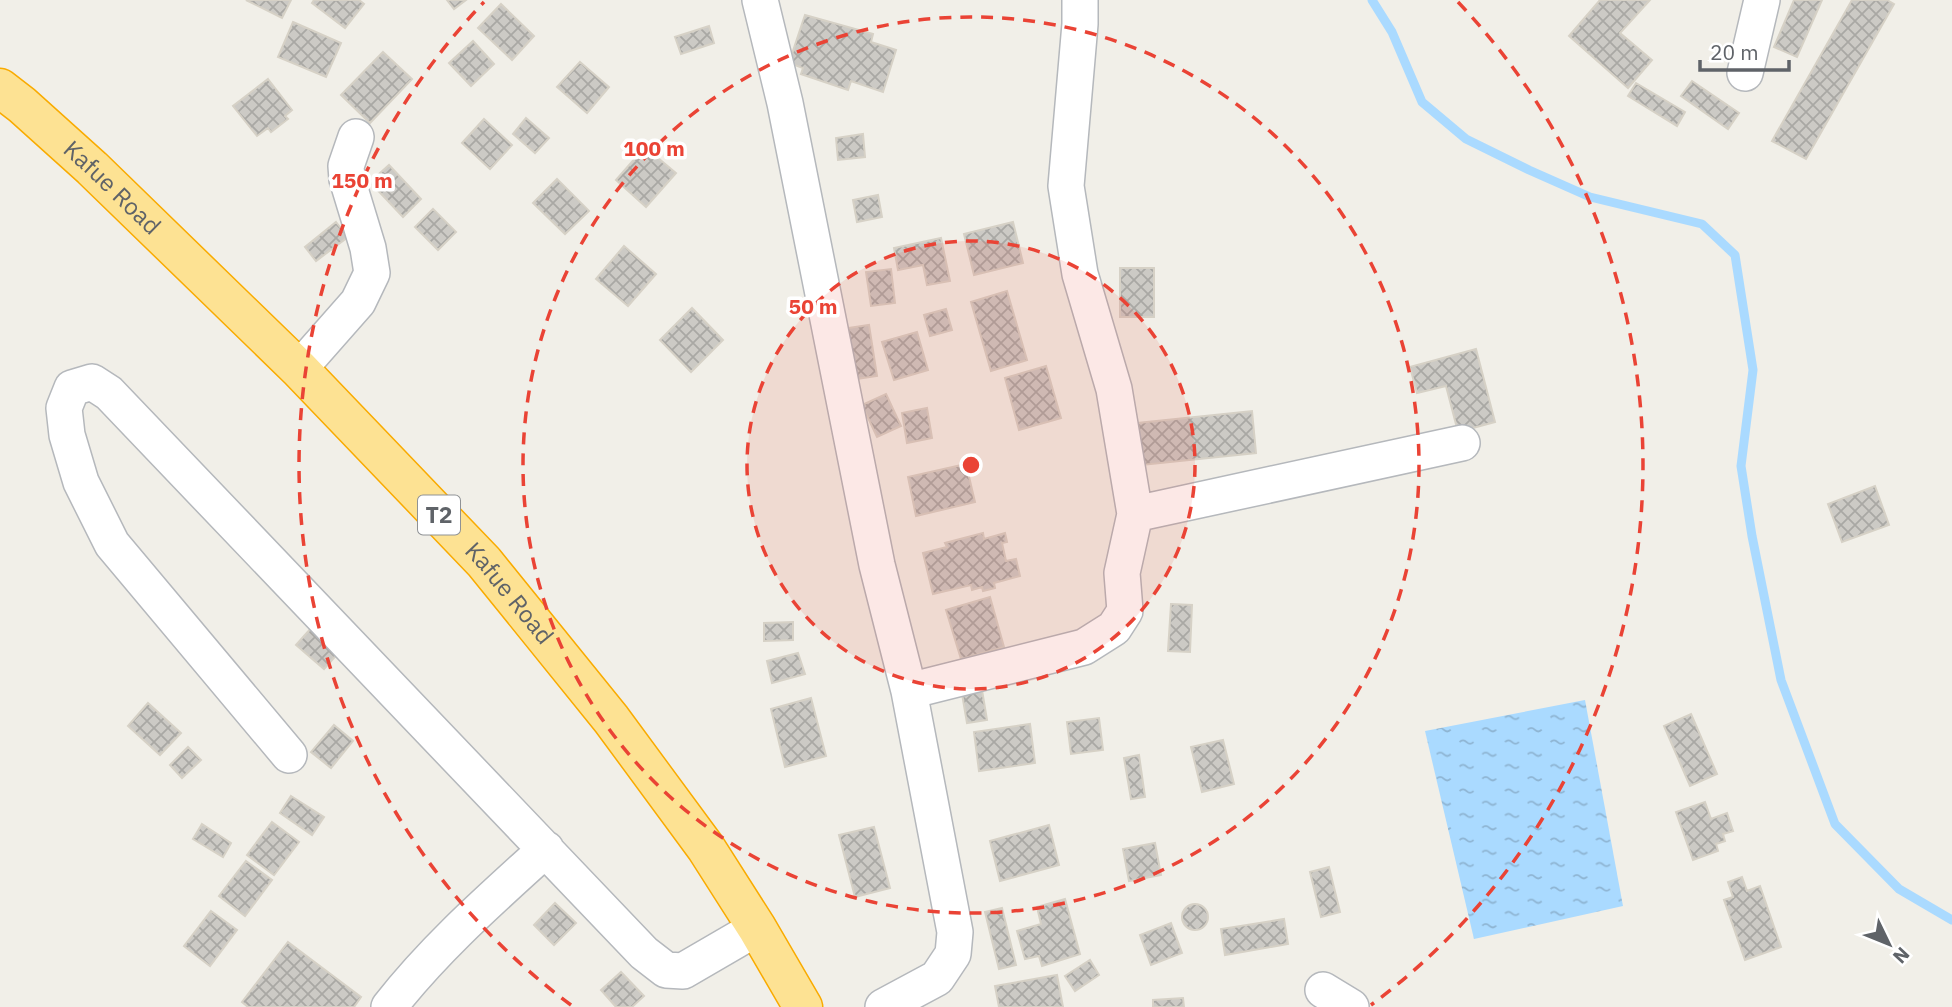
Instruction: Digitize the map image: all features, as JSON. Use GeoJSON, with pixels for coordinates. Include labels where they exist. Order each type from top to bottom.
{"type":"FeatureCollection","features":[{"type":"Feature","properties":{"kind":"highway","name":"Kafue Road"},"geometry":{"type":"LineString","coordinates":[[0,88],[92,168],[299,369],[484,562],[611,719],[706,848],[803,1007]]}},
{"type":"Feature","properties":{"kind":"street"},"geometry":{"type":"LineString","coordinates":[[760,0],[785,103],[877,565],[909,691],[955,932],[953,954],[929,996],[883,1007]]}},
{"type":"Feature","properties":{"kind":"street"},"geometry":{"type":"LineString","coordinates":[[909,691],[1084,647],[1114,628],[1125,611],[1122,573],[1135,514],[1114,388],[1080,274],[1066,186],[1080,0]]}},
{"type":"Feature","properties":{"kind":"street"},"geometry":{"type":"LineString","coordinates":[[1745,73],[1762,0]]}},
{"type":"Feature","properties":{"kind":"street"},"geometry":{"type":"LineString","coordinates":[[299,369],[359,302],[372,273],[368,248],[347,179],[346,166],[356,137]]}},
{"type":"Feature","properties":{"kind":"street"},"geometry":{"type":"LineString","coordinates":[[289,755],[113,544],[81,482],[67,435],[64,408],[72,388],[92,382],[109,393],[644,953],[666,970],[683,971],[757,928]]}},
{"type":"Feature","properties":{"kind":"street"},"geometry":{"type":"LineString","coordinates":[[1135,514],[1462,443]]}},
{"type":"Feature","properties":{"kind":"street"},"geometry":{"type":"LineString","coordinates":[[389,1007],[406,985],[462,926],[546,849]]}},
{"type":"Feature","properties":{"kind":"water"},"geometry":{"type":"Polygon","coordinates":[[[1585,700],[1623,906],[1474,939],[1425,731],[1585,700]]]}},
{"type":"Feature","properties":{"kind":"building"},"geometry":{"type":"Polygon","coordinates":[[[246,0],[291,0],[282,18],[246,0]]]}},
{"type":"Feature","properties":{"kind":"building"},"geometry":{"type":"Polygon","coordinates":[[[314,0],[359,0],[364,4],[345,28],[312,3],[314,0]]]}},
{"type":"Feature","properties":{"kind":"building"},"geometry":{"type":"Polygon","coordinates":[[[447,0],[466,0],[454,9],[447,0]]]}},
{"type":"Feature","properties":{"kind":"building"},"geometry":{"type":"Polygon","coordinates":[[[1600,0],[1650,0],[1620,33],[1652,60],[1628,88],[1569,36],[1600,0]]]}},
{"type":"Feature","properties":{"kind":"building"},"geometry":{"type":"Polygon","coordinates":[[[1794,0],[1822,0],[1797,57],[1774,47],[1794,0]]]}},
{"type":"Feature","properties":{"kind":"building"},"geometry":{"type":"Polygon","coordinates":[[[1852,0],[1887,0],[1894,4],[1806,159],[1772,141],[1852,0]]]}},
{"type":"Feature","properties":{"kind":"building"},"geometry":{"type":"Polygon","coordinates":[[[501,4],[534,36],[512,60],[478,28],[501,4]]]}},
{"type":"Feature","properties":{"kind":"building"},"geometry":{"type":"Polygon","coordinates":[[[805,15],[873,34],[871,42],[896,50],[883,92],[851,81],[848,90],[801,74],[803,68],[789,63],[805,15]]]}},
{"type":"Feature","properties":{"kind":"building"},"geometry":{"type":"Polygon","coordinates":[[[293,22],[341,43],[326,77],[278,57],[293,22]]]}},
{"type":"Feature","properties":{"kind":"building"},"geometry":{"type":"Polygon","coordinates":[[[709,26],[714,43],[681,54],[675,37],[709,26]]]}},
{"type":"Feature","properties":{"kind":"building"},"geometry":{"type":"Polygon","coordinates":[[[473,41],[494,64],[471,86],[449,63],[473,41]]]}},
{"type":"Feature","properties":{"kind":"building"},"geometry":{"type":"Polygon","coordinates":[[[383,52],[412,79],[370,123],[341,95],[383,52]]]}},
{"type":"Feature","properties":{"kind":"building"},"geometry":{"type":"Polygon","coordinates":[[[580,62],[609,87],[587,113],[557,87],[580,62]]]}},
{"type":"Feature","properties":{"kind":"building"},"geometry":{"type":"Polygon","coordinates":[[[268,79],[292,110],[285,116],[288,119],[271,132],[268,128],[257,136],[233,106],[268,79]]]}},
{"type":"Feature","properties":{"kind":"building"},"geometry":{"type":"Polygon","coordinates":[[[1692,81],[1739,113],[1728,129],[1681,96],[1692,81]]]}},
{"type":"Feature","properties":{"kind":"building"},"geometry":{"type":"Polygon","coordinates":[[[1636,83],[1685,112],[1677,126],[1628,96],[1636,83]]]}},
{"type":"Feature","properties":{"kind":"building"},"geometry":{"type":"Polygon","coordinates":[[[526,118],[549,138],[535,153],[513,134],[526,118]]]}},
{"type":"Feature","properties":{"kind":"building"},"geometry":{"type":"Polygon","coordinates":[[[484,119],[512,145],[490,169],[462,143],[484,119]]]}},
{"type":"Feature","properties":{"kind":"building"},"geometry":{"type":"Polygon","coordinates":[[[863,134],[865,157],[838,160],[836,138],[863,134]]]}},
{"type":"Feature","properties":{"kind":"building"},"geometry":{"type":"Polygon","coordinates":[[[645,147],[676,173],[646,207],[616,180],[645,147]]]}},
{"type":"Feature","properties":{"kind":"building"},"geometry":{"type":"Polygon","coordinates":[[[389,165],[421,199],[403,217],[370,182],[389,165]]]}},
{"type":"Feature","properties":{"kind":"building"},"geometry":{"type":"Polygon","coordinates":[[[557,179],[589,211],[565,234],[533,203],[557,179]]]}},
{"type":"Feature","properties":{"kind":"building"},"geometry":{"type":"Polygon","coordinates":[[[878,195],[882,217],[857,222],[853,200],[878,195]]]}},
{"type":"Feature","properties":{"kind":"building"},"geometry":{"type":"Polygon","coordinates":[[[433,209],[456,232],[438,250],[415,227],[433,209]]]}},
{"type":"Feature","properties":{"kind":"building"},"geometry":{"type":"Polygon","coordinates":[[[336,222],[348,237],[316,261],[305,247],[336,222]]]}},
{"type":"Feature","properties":{"kind":"building"},"geometry":{"type":"Polygon","coordinates":[[[1013,222],[1023,263],[974,275],[964,234],[1013,222]]]}},
{"type":"Feature","properties":{"kind":"building"},"geometry":{"type":"Polygon","coordinates":[[[941,238],[950,281],[927,285],[923,265],[898,270],[894,248],[941,238]]]}},
{"type":"Feature","properties":{"kind":"building"},"geometry":{"type":"Polygon","coordinates":[[[624,246],[656,274],[628,306],[596,279],[624,246]]]}},
{"type":"Feature","properties":{"kind":"building"},"geometry":{"type":"Polygon","coordinates":[[[1120,268],[1154,268],[1154,317],[1120,317],[1120,268]]]}},
{"type":"Feature","properties":{"kind":"building"},"geometry":{"type":"Polygon","coordinates":[[[891,269],[895,303],[871,306],[866,272],[891,269]]]}},
{"type":"Feature","properties":{"kind":"building"},"geometry":{"type":"Polygon","coordinates":[[[1007,291],[1027,360],[991,371],[971,302],[1007,291]]]}},
{"type":"Feature","properties":{"kind":"building"},"geometry":{"type":"Polygon","coordinates":[[[692,308],[723,340],[691,372],[660,340],[692,308]]]}},
{"type":"Feature","properties":{"kind":"building"},"geometry":{"type":"Polygon","coordinates":[[[946,309],[952,330],[930,336],[924,315],[946,309]]]}},
{"type":"Feature","properties":{"kind":"building"},"geometry":{"type":"Polygon","coordinates":[[[869,325],[877,376],[856,379],[848,328],[869,325]]]}},
{"type":"Feature","properties":{"kind":"building"},"geometry":{"type":"Polygon","coordinates":[[[917,332],[928,370],[894,380],[882,342],[917,332]]]}},
{"type":"Feature","properties":{"kind":"building"},"geometry":{"type":"Polygon","coordinates":[[[1476,349],[1495,422],[1458,432],[1446,386],[1417,393],[1410,367],[1476,349]]]}},
{"type":"Feature","properties":{"kind":"building"},"geometry":{"type":"Polygon","coordinates":[[[1046,366],[1061,418],[1019,430],[1005,378],[1046,366]]]}},
{"type":"Feature","properties":{"kind":"building"},"geometry":{"type":"Polygon","coordinates":[[[886,394],[901,426],[877,437],[862,405],[886,394]]]}},
{"type":"Feature","properties":{"kind":"building"},"geometry":{"type":"Polygon","coordinates":[[[927,408],[932,438],[907,443],[902,413],[927,408]]]}},
{"type":"Feature","properties":{"kind":"building"},"geometry":{"type":"Polygon","coordinates":[[[1252,411],[1256,453],[1142,465],[1138,423],[1252,411]]]}},
{"type":"Feature","properties":{"kind":"building"},"geometry":{"type":"Polygon","coordinates":[[[966,464],[975,502],[916,516],[908,477],[966,464]]]}},
{"type":"Feature","properties":{"kind":"building"},"geometry":{"type":"Polygon","coordinates":[[[1875,486],[1889,525],[1842,542],[1828,504],[1875,486]]]}},
{"type":"Feature","properties":{"kind":"building"},"geometry":{"type":"Polygon","coordinates":[[[983,533],[984,539],[1005,533],[1007,542],[1002,543],[1006,561],[1016,559],[1020,576],[994,583],[995,588],[983,591],[982,587],[972,590],[971,585],[933,594],[923,553],[947,547],[945,543],[983,533]]]}},
{"type":"Feature","properties":{"kind":"building"},"geometry":{"type":"Polygon","coordinates":[[[990,597],[1004,647],[961,659],[946,610],[990,597]]]}},
{"type":"Feature","properties":{"kind":"building"},"geometry":{"type":"Polygon","coordinates":[[[1171,604],[1192,605],[1190,652],[1168,651],[1171,604]]]}},
{"type":"Feature","properties":{"kind":"building"},"geometry":{"type":"Polygon","coordinates":[[[793,622],[793,640],[764,641],[764,623],[793,622]]]}},
{"type":"Feature","properties":{"kind":"building"},"geometry":{"type":"Polygon","coordinates":[[[313,626],[340,651],[324,669],[296,645],[313,626]]]}},
{"type":"Feature","properties":{"kind":"building"},"geometry":{"type":"Polygon","coordinates":[[[798,653],[805,674],[772,683],[767,661],[798,653]]]}},
{"type":"Feature","properties":{"kind":"building"},"geometry":{"type":"Polygon","coordinates":[[[980,678],[987,720],[967,723],[960,682],[980,678]]]}},
{"type":"Feature","properties":{"kind":"building"},"geometry":{"type":"Polygon","coordinates":[[[811,698],[826,756],[785,767],[771,709],[811,698]]]}},
{"type":"Feature","properties":{"kind":"building"},"geometry":{"type":"Polygon","coordinates":[[[148,703],[181,733],[160,755],[128,726],[148,703]]]}},
{"type":"Feature","properties":{"kind":"building"},"geometry":{"type":"Polygon","coordinates":[[[1691,714],[1717,774],[1690,786],[1664,726],[1691,714]]]}},
{"type":"Feature","properties":{"kind":"building"},"geometry":{"type":"Polygon","coordinates":[[[1099,718],[1103,750],[1071,754],[1067,722],[1099,718]]]}},
{"type":"Feature","properties":{"kind":"building"},"geometry":{"type":"Polygon","coordinates":[[[1030,724],[1035,763],[979,771],[974,732],[1030,724]]]}},
{"type":"Feature","properties":{"kind":"building"},"geometry":{"type":"Polygon","coordinates":[[[334,725],[353,741],[331,768],[311,752],[334,725]]]}},
{"type":"Feature","properties":{"kind":"building"},"geometry":{"type":"Polygon","coordinates":[[[1223,740],[1234,784],[1202,792],[1191,747],[1223,740]]]}},
{"type":"Feature","properties":{"kind":"building"},"geometry":{"type":"Polygon","coordinates":[[[188,747],[201,760],[182,778],[170,765],[188,747]]]}},
{"type":"Feature","properties":{"kind":"building"},"geometry":{"type":"Polygon","coordinates":[[[1139,755],[1145,797],[1131,799],[1124,758],[1139,755]]]}},
{"type":"Feature","properties":{"kind":"building"},"geometry":{"type":"Polygon","coordinates":[[[291,796],[324,817],[312,835],[280,813],[291,796]]]}},
{"type":"Feature","properties":{"kind":"building"},"geometry":{"type":"Polygon","coordinates":[[[1705,802],[1711,819],[1727,813],[1733,831],[1723,834],[1725,841],[1716,844],[1718,851],[1693,860],[1676,812],[1705,802]]]}},
{"type":"Feature","properties":{"kind":"building"},"geometry":{"type":"Polygon","coordinates":[[[272,822],[299,842],[274,875],[247,855],[272,822]]]}},
{"type":"Feature","properties":{"kind":"building"},"geometry":{"type":"Polygon","coordinates":[[[202,824],[231,843],[223,857],[193,839],[202,824]]]}},
{"type":"Feature","properties":{"kind":"building"},"geometry":{"type":"Polygon","coordinates":[[[1049,825],[1059,865],[1000,881],[990,841],[1049,825]]]}},
{"type":"Feature","properties":{"kind":"building"},"geometry":{"type":"Polygon","coordinates":[[[874,827],[890,888],[855,897],[839,835],[874,827]]]}},
{"type":"Feature","properties":{"kind":"building"},"geometry":{"type":"Polygon","coordinates":[[[1155,843],[1161,875],[1129,881],[1123,849],[1155,843]]]}},
{"type":"Feature","properties":{"kind":"building"},"geometry":{"type":"Polygon","coordinates":[[[246,861],[272,880],[245,916],[219,896],[246,861]]]}},
{"type":"Feature","properties":{"kind":"building"},"geometry":{"type":"Polygon","coordinates":[[[1329,867],[1340,912],[1321,917],[1310,872],[1329,867]]]}},
{"type":"Feature","properties":{"kind":"building"},"geometry":{"type":"Polygon","coordinates":[[[1742,877],[1747,891],[1760,886],[1781,947],[1745,960],[1724,900],[1733,897],[1728,882],[1742,877]]]}},
{"type":"Feature","properties":{"kind":"building"},"geometry":{"type":"Polygon","coordinates":[[[1065,899],[1080,954],[1042,966],[1039,956],[1025,959],[1017,931],[1041,924],[1037,907],[1065,899]]]}},
{"type":"Feature","properties":{"kind":"building"},"geometry":{"type":"Polygon","coordinates":[[[555,903],[576,923],[554,945],[534,925],[555,903]]]}},
{"type":"Feature","properties":{"kind":"building"},"geometry":{"type":"Polygon","coordinates":[[[1195,904],[1204,908],[1208,917],[1204,926],[1195,930],[1186,926],[1182,917],[1186,908],[1195,904]]]}},
{"type":"Feature","properties":{"kind":"building"},"geometry":{"type":"Polygon","coordinates":[[[1002,908],[1016,965],[999,969],[985,912],[1002,908]]]}},
{"type":"Feature","properties":{"kind":"building"},"geometry":{"type":"Polygon","coordinates":[[[211,911],[237,930],[210,966],[184,946],[211,911]]]}},
{"type":"Feature","properties":{"kind":"building"},"geometry":{"type":"Polygon","coordinates":[[[1284,919],[1288,944],[1225,955],[1221,929],[1284,919]]]}},
{"type":"Feature","properties":{"kind":"building"},"geometry":{"type":"Polygon","coordinates":[[[1171,923],[1182,953],[1151,965],[1140,935],[1171,923]]]}},
{"type":"Feature","properties":{"kind":"building"},"geometry":{"type":"Polygon","coordinates":[[[288,942],[361,997],[354,1007],[248,1007],[242,1002],[288,942]]]}},
{"type":"Feature","properties":{"kind":"building"},"geometry":{"type":"Polygon","coordinates":[[[1090,960],[1099,975],[1075,991],[1065,976],[1090,960]]]}},
{"type":"Feature","properties":{"kind":"building"},"geometry":{"type":"Polygon","coordinates":[[[621,972],[644,996],[632,1007],[616,1007],[601,990],[621,972]]]}},
{"type":"Feature","properties":{"kind":"building"},"geometry":{"type":"Polygon","coordinates":[[[1057,975],[1063,1007],[999,1007],[995,986],[1057,975]]]}},
{"type":"Feature","properties":{"kind":"building"},"geometry":{"type":"Polygon","coordinates":[[[1183,998],[1184,1007],[1153,1007],[1153,1000],[1183,998]]]}},
{"type":"Feature","properties":{"kind":"waterway"},"geometry":{"type":"LineString","coordinates":[[1372,0],[1392,32],[1422,102],[1466,139],[1590,197],[1702,224],[1735,255],[1753,370],[1741,466],[1781,680],[1835,824],[1899,889],[1952,920]]}}]}
